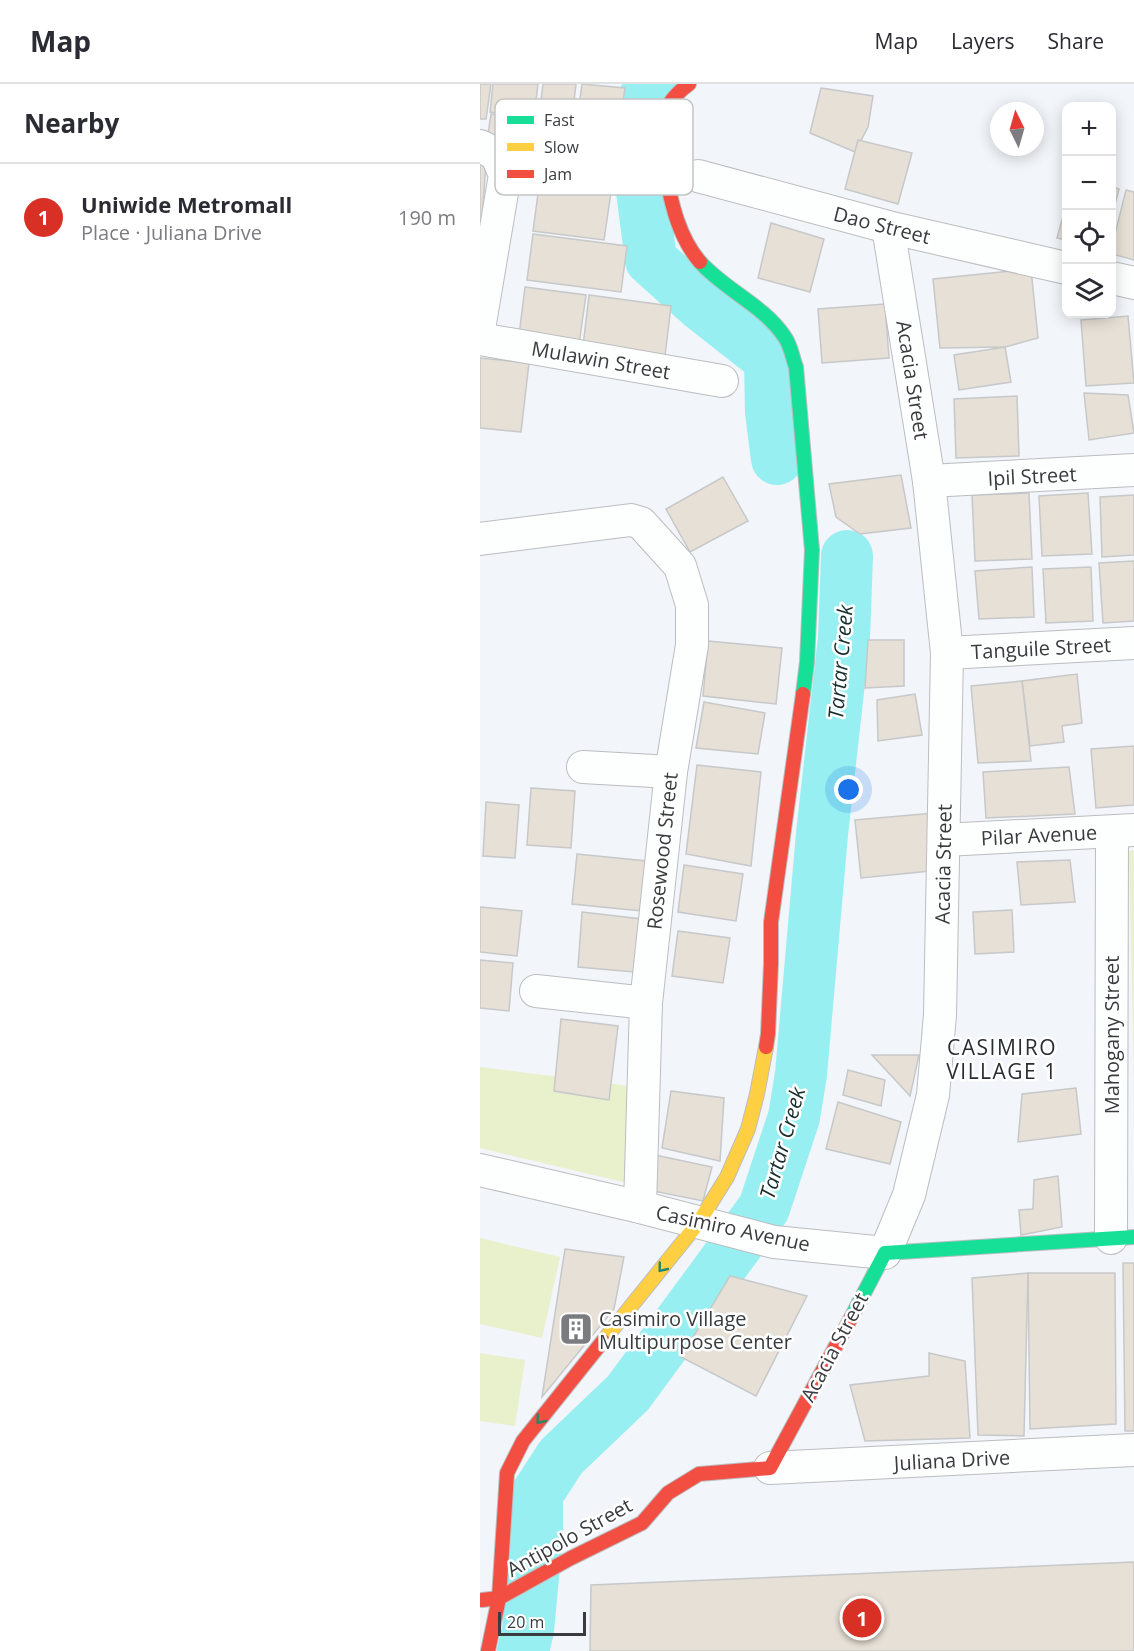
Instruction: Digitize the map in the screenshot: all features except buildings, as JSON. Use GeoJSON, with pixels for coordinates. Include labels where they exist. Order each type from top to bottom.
{"type":"FeatureCollection","features":[{"type":"Feature","properties":{"kind":"street"},"geometry":{"type":"LineString","coordinates":[[673,99],[680,89],[688,84]]}},
{"type":"Feature","properties":{"kind":"street"},"geometry":{"type":"LineString","coordinates":[[480,146],[495,154]]}},
{"type":"Feature","properties":{"kind":"street","name":"Dao Street"},"geometry":{"type":"LineString","coordinates":[[698,176],[888,227],[1062,267]]}},
{"type":"Feature","properties":{"kind":"street"},"geometry":{"type":"LineString","coordinates":[[480,323],[502,195]]}},
{"type":"Feature","properties":{"kind":"street"},"geometry":{"type":"LineString","coordinates":[[488,1651],[499,1598],[507,1473],[523,1442],[711,1226],[726,1178],[748,1129],[766,1044],[771,922],[807,662],[812,550],[796,367],[786,338],[765,315],[722,284],[693,254],[681,231],[670,195]]}},
{"type":"Feature","properties":{"kind":"street","name":"Acacia Street"},"geometry":{"type":"LineString","coordinates":[[770,1468],[885,1252],[909,1195],[933,1095],[940,1015],[947,653],[929,481],[888,227]]}},
{"type":"Feature","properties":{"kind":"street"},"geometry":{"type":"LineString","coordinates":[[1116,279],[1134,283]]}},
{"type":"Feature","properties":{"kind":"street","name":"Mulawin Street"},"geometry":{"type":"LineString","coordinates":[[480,339],[722,381]]}},
{"type":"Feature","properties":{"kind":"street","name":"Ipil Street"},"geometry":{"type":"LineString","coordinates":[[929,481],[1134,470]]}},
{"type":"Feature","properties":{"kind":"street","name":"Rosewood Street"},"geometry":{"type":"LineString","coordinates":[[480,539],[631,520],[641,523],[680,566],[692,605],[692,645],[670,772],[646,1003],[640,1207]]}},
{"type":"Feature","properties":{"kind":"street","name":"Tanguile Street"},"geometry":{"type":"LineString","coordinates":[[947,653],[1134,643]]}},
{"type":"Feature","properties":{"kind":"street"},"geometry":{"type":"LineString","coordinates":[[583,767],[670,772]]}},
{"type":"Feature","properties":{"kind":"street","name":"Pilar Avenue"},"geometry":{"type":"LineString","coordinates":[[944,840],[1123,831]]}},
{"type":"Feature","properties":{"kind":"street","name":"Mahogany Street"},"geometry":{"type":"LineString","coordinates":[[1123,831],[1123,1238]]}},
{"type":"Feature","properties":{"kind":"street"},"geometry":{"type":"LineString","coordinates":[[536,992],[646,1003]]}},
{"type":"Feature","properties":{"kind":"street","name":"Casimiro Avenue"},"geometry":{"type":"LineString","coordinates":[[480,1170],[640,1207],[774,1242],[885,1252],[1123,1238]]}},
{"type":"Feature","properties":{"kind":"street","name":"Juliana Drive"},"geometry":{"type":"LineString","coordinates":[[770,1468],[1134,1450]]}},
{"type":"Feature","properties":{"kind":"street","name":"Antipolo Street"},"geometry":{"type":"LineString","coordinates":[[480,1601],[499,1598],[571,1558],[642,1523],[668,1493],[699,1474],[770,1468]]}},
{"type":"Feature","properties":{"kind":"green space"},"geometry":{"type":"Polygon","coordinates":[[[1134,850],[1134,1079],[1129,851],[1134,850]]]}},
{"type":"Feature","properties":{"kind":"green space"},"geometry":{"type":"Polygon","coordinates":[[[480,1067],[637,1087],[627,1183],[480,1148],[480,1067]]]}},
{"type":"Feature","properties":{"kind":"green space"},"geometry":{"type":"Polygon","coordinates":[[[480,1238],[560,1257],[542,1338],[480,1324],[480,1238]]]}},
{"type":"Feature","properties":{"kind":"green space"},"geometry":{"type":"Polygon","coordinates":[[[480,1353],[525,1360],[515,1426],[480,1421],[480,1353]]]}},
{"type":"Feature","properties":{"kind":"waterway","name":"Tartar Creek"},"geometry":{"type":"LineString","coordinates":[[646,99],[646,94],[655,84]]}},
{"type":"Feature","properties":{"kind":"waterway","name":"Tartar Creek"},"geometry":{"type":"LineString","coordinates":[[642,195],[651,260],[700,304],[770,359],[771,412],[777,459]]}},
{"type":"Feature","properties":{"kind":"waterway","name":"Tartar Creek"},"geometry":{"type":"LineString","coordinates":[[523,1651],[528,1630],[537,1535],[537,1494],[561,1457],[628,1393],[764,1208],[794,1117],[801,1074],[822,834],[844,638],[847,556]]}},
{"type":"Feature","properties":{"kind":"traffic: fast"},"geometry":{"type":"LineString","coordinates":[[700,262],[766,315],[784,336],[796,367],[812,550],[807,662],[803,694]]}},
{"type":"Feature","properties":{"kind":"traffic: fast"},"geometry":{"type":"LineString","coordinates":[[852,1316],[885,1253],[1134,1237]]}},
{"type":"Feature","properties":{"kind":"traffic: slow"},"geometry":{"type":"LineString","coordinates":[[603,1341],[699,1222],[727,1177],[748,1129],[766,1047]]}},
{"type":"Feature","properties":{"kind":"traffic: jam"},"geometry":{"type":"LineString","coordinates":[[674,99],[689,84]]}},
{"type":"Feature","properties":{"kind":"traffic: jam"},"geometry":{"type":"LineString","coordinates":[[670,195],[680,229],[700,262]]}},
{"type":"Feature","properties":{"kind":"traffic: jam"},"geometry":{"type":"LineString","coordinates":[[766,1047],[771,922],[803,694]]}},
{"type":"Feature","properties":{"kind":"traffic: jam"},"geometry":{"type":"LineString","coordinates":[[482,1600],[499,1598],[571,1558],[642,1523],[668,1493],[699,1474],[770,1468],[852,1316]]}},
{"type":"Feature","properties":{"kind":"traffic: jam"},"geometry":{"type":"LineString","coordinates":[[488,1651],[499,1598],[507,1473],[523,1441],[603,1341]]}},
{"type":"Feature","properties":{"kind":"place","name":"Casimiro Village Multipurpose Center"},"geometry":{"type":"Point","coordinates":[576,1329]}},
{"type":"Feature","properties":{"kind":"place","name":"Uniwide Metromall"},"geometry":{"type":"Point","coordinates":[862,1618]}},
{"type":"Feature","properties":{"kind":"district","name":"CASIMIRO VILLAGE 1"},"geometry":{"type":"Point","coordinates":[1002,1059]}}]}
